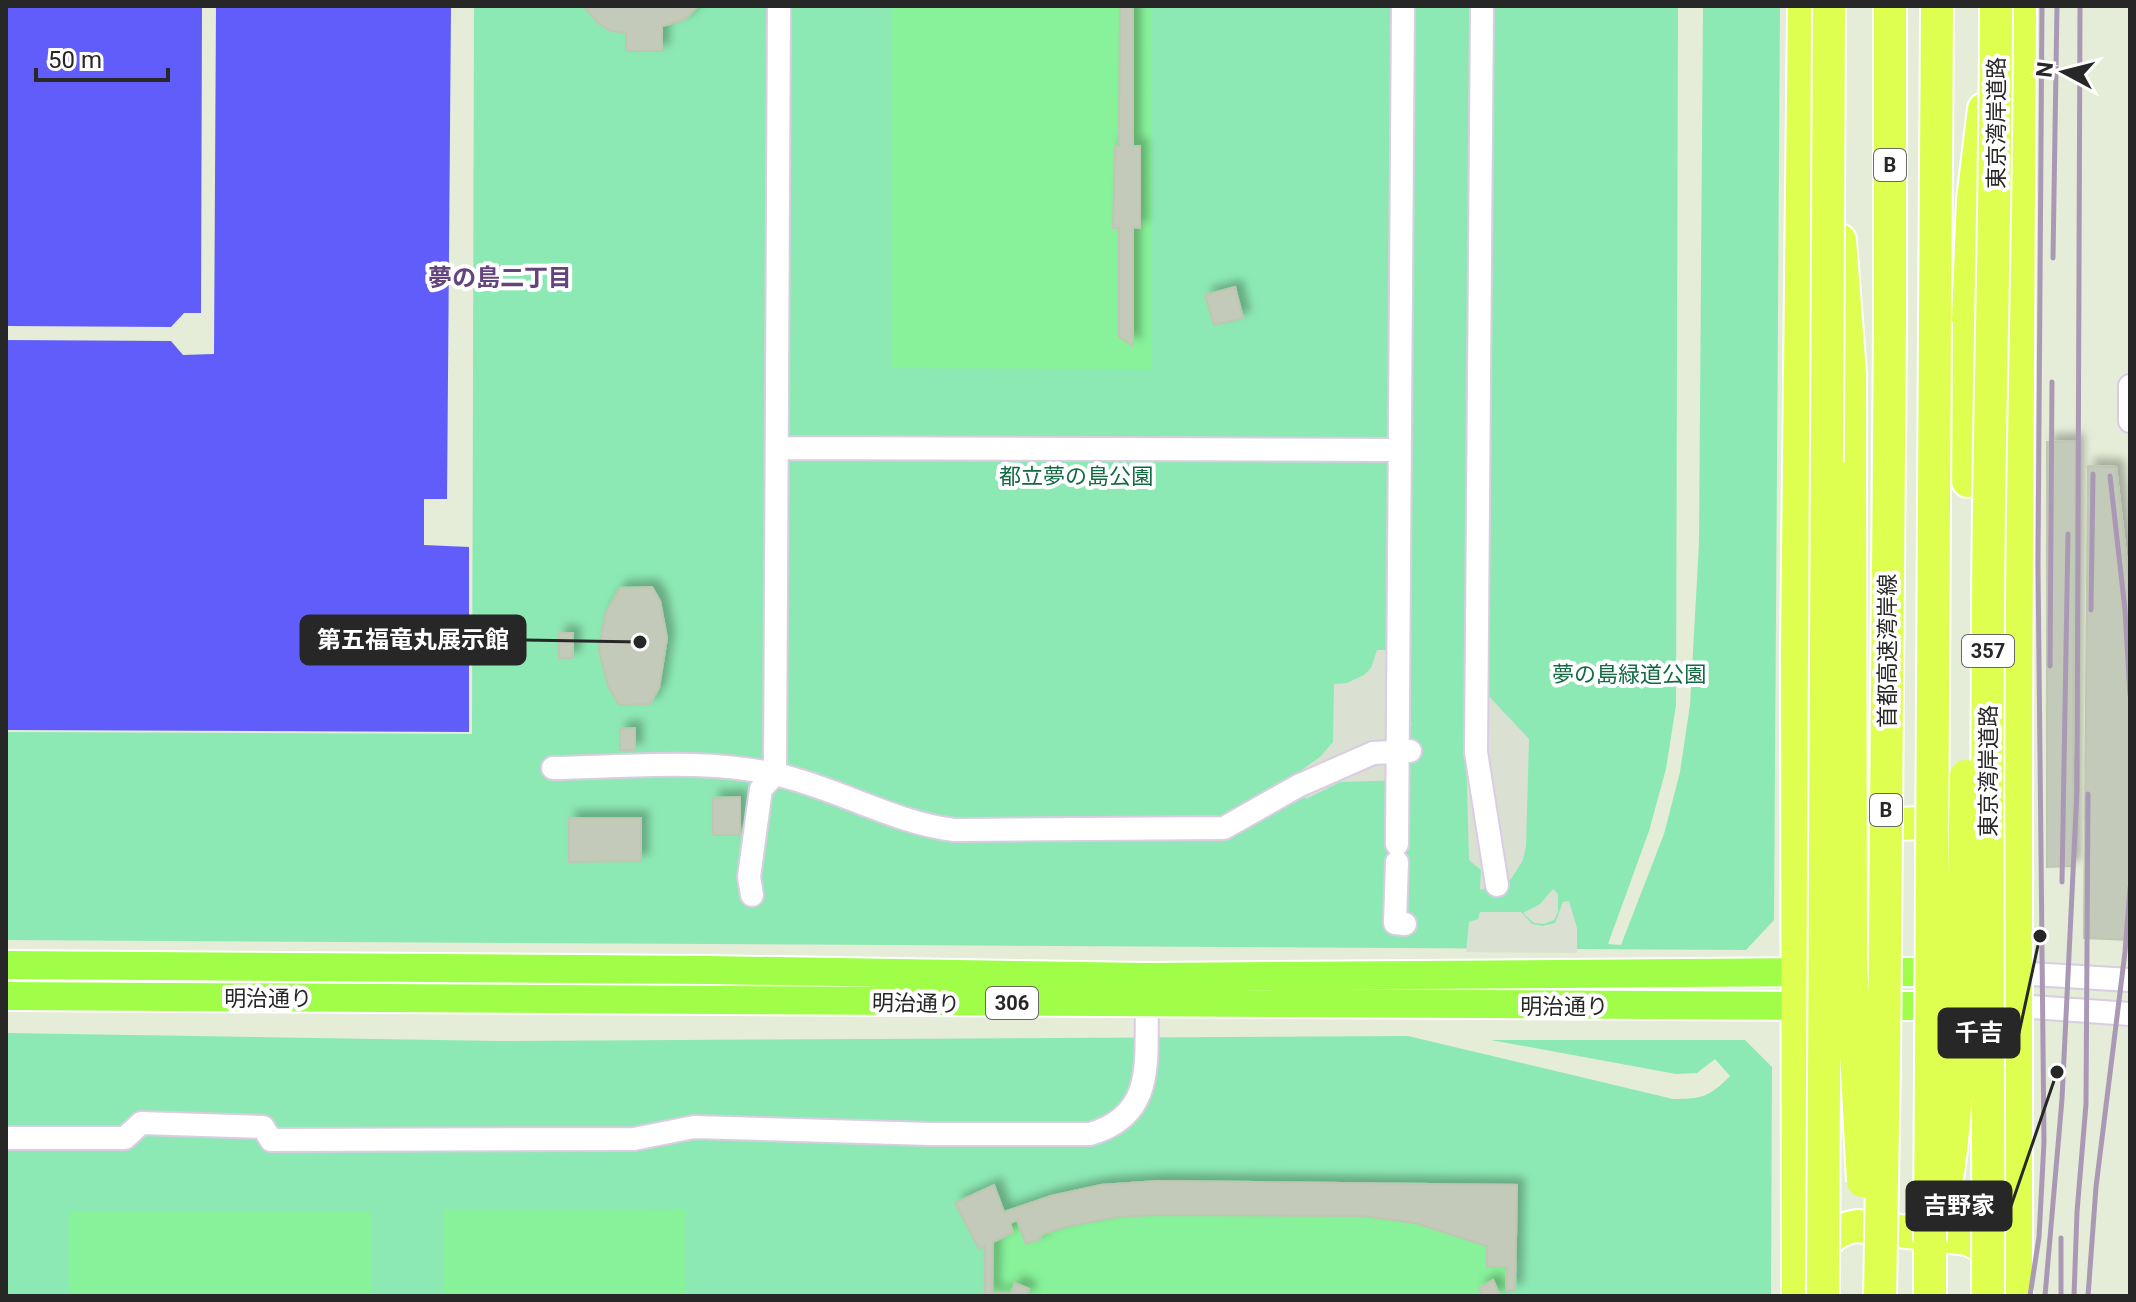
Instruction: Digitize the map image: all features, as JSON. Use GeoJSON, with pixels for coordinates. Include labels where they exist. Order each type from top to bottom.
{"type":"FeatureCollection","features":[{"type":"Feature","properties":{"kind":"highway"},"geometry":{"type":"LineString","coordinates":[[1804,6],[1813,31],[1825,106],[1850,374],[1851,963],[1869,1276],[1873,1296]]}},
{"type":"Feature","properties":{"kind":"highway"},"geometry":{"type":"LineString","coordinates":[[1798,1296],[1797,649],[1804,6]]}},
{"type":"Feature","properties":{"kind":"highway"},"geometry":{"type":"LineString","coordinates":[[1823,1296],[1829,6]]}},
{"type":"Feature","properties":{"kind":"highway","name":"首都高速湾岸線"},"geometry":{"type":"LineString","coordinates":[[1880,1296],[1885,1049],[1890,6]]}},
{"type":"Feature","properties":{"kind":"highway","name":"首都高速湾岸線"},"geometry":{"type":"LineString","coordinates":[[1930,1296],[1937,6]]}},
{"type":"Feature","properties":{"kind":"highway"},"geometry":{"type":"LineString","coordinates":[[1930,1242],[1943,1202],[1953,1145],[1958,1070],[1965,878],[1967,343],[1973,200],[1995,6]]}},
{"type":"Feature","properties":{"kind":"highway","name":"東京湾岸道路"},"geometry":{"type":"LineString","coordinates":[[1995,6],[1996,195],[1990,346],[1988,613],[2006,1292]]}},
{"type":"Feature","properties":{"kind":"highway","name":"357"},"geometry":{"type":"LineString","coordinates":[[2006,1292],[2017,1006],[2020,6]]}},
{"type":"Feature","properties":{"kind":"highway"},"geometry":{"type":"LineString","coordinates":[[1797,649],[1811,669],[1819,698],[1828,804],[1833,813],[1848,825],[1967,822],[1977,818],[1988,798],[2001,746],[2016,723]]}},
{"type":"Feature","properties":{"kind":"highway"},"geometry":{"type":"LineString","coordinates":[[1814,1296],[1819,1253],[1834,1234],[1857,1226],[1980,1243],[1995,1253],[2006,1292]]}},
{"type":"Feature","properties":{"kind":"main road","name":"明治通り"},"geometry":{"type":"LineString","coordinates":[[6,965],[1147,977],[2017,973]]}},
{"type":"Feature","properties":{"kind":"main road","name":"明治通り"},"geometry":{"type":"LineString","coordinates":[[6,996],[2017,1006]]}},
{"type":"Feature","properties":{"kind":"street"},"geometry":{"type":"LineString","coordinates":[[752,895],[749,877],[761,789],[775,774],[779,6]]}},
{"type":"Feature","properties":{"kind":"street"},"geometry":{"type":"LineString","coordinates":[[1403,6],[1399,450],[1404,751],[1395,923],[1405,924]]}},
{"type":"Feature","properties":{"kind":"street"},"geometry":{"type":"LineString","coordinates":[[1482,6],[1476,752],[1497,885]]}},
{"type":"Feature","properties":{"kind":"street"},"geometry":{"type":"LineString","coordinates":[[2130,386],[2130,421]]}},
{"type":"Feature","properties":{"kind":"street"},"geometry":{"type":"LineString","coordinates":[[777,448],[1399,450]]}},
{"type":"Feature","properties":{"kind":"street"},"geometry":{"type":"LineString","coordinates":[[553,768],[731,766],[799,780],[927,826],[954,830],[1224,828],[1298,786],[1373,753],[1404,751]]}},
{"type":"Feature","properties":{"kind":"street"},"geometry":{"type":"LineString","coordinates":[[2017,973],[2130,980]]}},
{"type":"Feature","properties":{"kind":"street"},"geometry":{"type":"LineString","coordinates":[[6,1138],[125,1138],[141,1123],[263,1127],[271,1140],[634,1139],[694,1127],[930,1134],[1090,1134],[1107,1129],[1127,1115],[1142,1091],[1147,1068],[1147,1003]]}},
{"type":"Feature","properties":{"kind":"street"},"geometry":{"type":"LineString","coordinates":[[2017,1006],[2130,1014]]}},
{"type":"Feature","properties":{"kind":"green space","name":"都立夢の島公園"},"geometry":{"type":"Polygon","coordinates":[[[474,6],[1678,6],[1676,705],[1666,769],[1649,831],[1608,944],[1621,945],[1664,834],[1680,772],[1690,705],[1699,543],[1703,6],[1780,6],[1774,920],[1746,950],[6,940],[6,732],[472,734],[474,6]]]}},
{"type":"Feature","properties":{"kind":"green space"},"geometry":{"type":"Polygon","coordinates":[[[892,6],[1152,6],[1151,369],[891,368],[892,6]]]}},
{"type":"Feature","properties":{"kind":"green space"},"geometry":{"type":"Polygon","coordinates":[[[6,1033],[500,1041],[1408,1036],[1673,1099],[1704,1095],[1730,1076],[1715,1059],[1697,1073],[1676,1074],[1491,1040],[1745,1040],[1772,1067],[1771,1296],[6,1296],[6,1033]]]}},
{"type":"Feature","properties":{"kind":"green space"},"geometry":{"type":"Polygon","coordinates":[[[1158,1181],[1517,1185],[1515,1290],[1498,1289],[1500,1296],[985,1296],[985,1246],[955,1203],[994,1185],[1005,1212],[1080,1190],[1158,1181]]]}},
{"type":"Feature","properties":{"kind":"green space"},"geometry":{"type":"Polygon","coordinates":[[[444,1209],[686,1210],[686,1296],[443,1296],[444,1209]]]}},
{"type":"Feature","properties":{"kind":"green space"},"geometry":{"type":"Polygon","coordinates":[[[69,1211],[372,1212],[372,1296],[69,1296],[69,1211]]]}},
{"type":"Feature","properties":{"kind":"shaded area"},"geometry":{"type":"Polygon","coordinates":[[[6,6],[451,6],[447,499],[424,499],[424,545],[469,547],[469,732],[6,730],[6,6]]]}},
{"type":"Feature","properties":{"kind":"shaded area"},"geometry":{"type":"Polygon","coordinates":[[[1377,650],[1407,650],[1406,718],[1412,724],[1406,730],[1406,738],[1410,738],[1408,780],[1340,782],[1306,799],[1291,778],[1321,756],[1333,742],[1334,684],[1347,683],[1364,675],[1371,668],[1377,650]]]}},
{"type":"Feature","properties":{"kind":"shaded area"},"geometry":{"type":"Polygon","coordinates":[[[1482,689],[1529,739],[1523,860],[1511,879],[1480,890],[1481,870],[1469,860],[1466,752],[1482,689]]]}},
{"type":"Feature","properties":{"kind":"shaded area"},"geometry":{"type":"Polygon","coordinates":[[[1553,889],[1558,894],[1558,912],[1554,920],[1544,924],[1534,923],[1523,913],[1540,904],[1553,889]]]}},
{"type":"Feature","properties":{"kind":"shaded area"},"geometry":{"type":"Polygon","coordinates":[[[1569,901],[1577,928],[1577,953],[1466,952],[1469,922],[1478,919],[1480,912],[1521,912],[1532,924],[1543,926],[1555,923],[1563,902],[1569,901]]]}},
{"type":"Feature","properties":{"kind":"pier"},"geometry":{"type":"Polygon","coordinates":[[[202,6],[216,6],[214,354],[183,355],[171,341],[6,340],[6,326],[171,327],[184,313],[201,313],[202,6]]]}},
{"type":"Feature","properties":{"kind":"building"},"geometry":{"type":"Polygon","coordinates":[[[583,6],[698,6],[684,20],[662,26],[662,51],[626,51],[626,33],[611,31],[599,24],[583,6]]]}},
{"type":"Feature","properties":{"kind":"building"},"geometry":{"type":"Polygon","coordinates":[[[1120,6],[1133,6],[1133,146],[1140,146],[1140,228],[1133,227],[1133,346],[1119,337],[1119,228],[1113,228],[1115,146],[1119,146],[1120,6]]]}},
{"type":"Feature","properties":{"kind":"building"},"geometry":{"type":"Polygon","coordinates":[[[1235,287],[1243,318],[1214,325],[1205,295],[1235,287]]]}},
{"type":"Feature","properties":{"kind":"building"},"geometry":{"type":"Polygon","coordinates":[[[2076,441],[2072,866],[2047,867],[2047,442],[2076,441]]]}},
{"type":"Feature","properties":{"kind":"building"},"geometry":{"type":"Polygon","coordinates":[[[2088,466],[2116,467],[2130,590],[2130,940],[2084,938],[2088,466]]]}},
{"type":"Feature","properties":{"kind":"building"},"geometry":{"type":"Polygon","coordinates":[[[652,587],[660,601],[667,638],[659,688],[650,704],[619,705],[608,686],[599,650],[605,614],[620,588],[652,587]]]}},
{"type":"Feature","properties":{"kind":"building"},"geometry":{"type":"Polygon","coordinates":[[[559,633],[573,633],[573,658],[559,658],[559,633]]]}},
{"type":"Feature","properties":{"kind":"building"},"geometry":{"type":"Polygon","coordinates":[[[635,728],[635,750],[620,750],[620,729],[635,728]]]}},
{"type":"Feature","properties":{"kind":"building"},"geometry":{"type":"Polygon","coordinates":[[[740,797],[740,835],[713,835],[713,798],[740,797]]]}},
{"type":"Feature","properties":{"kind":"building"},"geometry":{"type":"Polygon","coordinates":[[[569,818],[641,818],[641,861],[569,862],[569,818]]]}},
{"type":"Feature","properties":{"kind":"building"},"geometry":{"type":"Polygon","coordinates":[[[1158,1181],[1517,1185],[1515,1290],[1506,1290],[1507,1267],[1487,1267],[1487,1246],[1415,1223],[1362,1216],[1154,1215],[1118,1217],[1069,1226],[1040,1235],[1041,1239],[1026,1244],[1017,1220],[1010,1223],[1013,1232],[993,1242],[992,1293],[1011,1293],[1015,1283],[1029,1289],[1027,1296],[985,1296],[985,1246],[979,1249],[955,1203],[994,1185],[1004,1212],[1051,1196],[1101,1185],[1158,1181]]]}},
{"type":"Feature","properties":{"kind":"building"},"geometry":{"type":"Polygon","coordinates":[[[1493,1280],[1500,1296],[1482,1296],[1479,1288],[1493,1280]]]}},
{"type":"Feature","properties":{"kind":"railway"},"geometry":{"type":"LineString","coordinates":[[2030,1296],[2039,1237],[2044,1142],[2038,564],[2042,6]]}},
{"type":"Feature","properties":{"kind":"railway"},"geometry":{"type":"LineString","coordinates":[[2053,258],[2057,6]]}},
{"type":"Feature","properties":{"kind":"railway"},"geometry":{"type":"LineString","coordinates":[[2045,1296],[2062,1099],[2077,790],[2080,6]]}},
{"type":"Feature","properties":{"kind":"railway"},"geometry":{"type":"LineString","coordinates":[[2050,666],[2052,382]]}},
{"type":"Feature","properties":{"kind":"railway"},"geometry":{"type":"LineString","coordinates":[[2091,610],[2093,474]]}},
{"type":"Feature","properties":{"kind":"railway"},"geometry":{"type":"LineString","coordinates":[[2110,476],[2125,610],[2130,695]]}},
{"type":"Feature","properties":{"kind":"railway"},"geometry":{"type":"LineString","coordinates":[[2062,882],[2068,534]]}},
{"type":"Feature","properties":{"kind":"railway"},"geometry":{"type":"LineString","coordinates":[[2074,1296],[2086,1104],[2088,794]]}},
{"type":"Feature","properties":{"kind":"railway"},"geometry":{"type":"LineString","coordinates":[[2088,1296],[2096,1187],[2130,888]]}},
{"type":"Feature","properties":{"kind":"railway"},"geometry":{"type":"LineString","coordinates":[[2061,1238],[2061,1296]]}},
{"type":"Feature","properties":{"kind":"place","name":"第五福竜丸展示館"},"geometry":{"type":"Point","coordinates":[640,642]}},
{"type":"Feature","properties":{"kind":"place","name":"千吉"},"geometry":{"type":"Point","coordinates":[2040,936]}},
{"type":"Feature","properties":{"kind":"place","name":"吉野家"},"geometry":{"type":"Point","coordinates":[2057,1072]}},
{"type":"Feature","properties":{"kind":"district","name":"夢の島二丁目"},"geometry":{"type":"Point","coordinates":[500,278]}},
{"type":"Feature","properties":{"kind":"park label","name":"夢の島緑道公園"},"geometry":{"type":"Point","coordinates":[1629,674]}}]}
